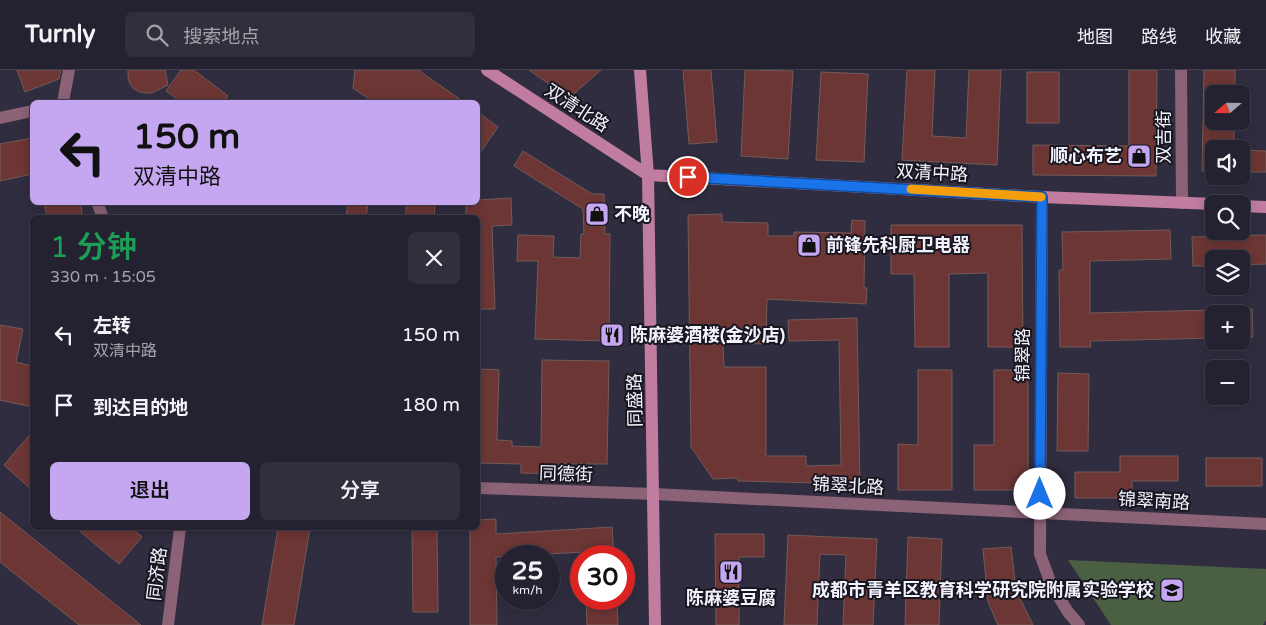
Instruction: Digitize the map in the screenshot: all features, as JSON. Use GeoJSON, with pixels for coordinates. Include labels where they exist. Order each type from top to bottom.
{"type":"FeatureCollection","features":[{"type":"Feature","properties":{"kind":"street"},"geometry":{"type":"LineString","coordinates":[[63,100],[69,70]]}},
{"type":"Feature","properties":{"kind":"street","name":"双清北路"},"geometry":{"type":"LineString","coordinates":[[487,70],[648,175]]}},
{"type":"Feature","properties":{"kind":"street","name":"同盛路"},"geometry":{"type":"LineString","coordinates":[[640,70],[648,175],[656,625]]}},
{"type":"Feature","properties":{"kind":"street","name":"双吉街"},"geometry":{"type":"LineString","coordinates":[[1181,70],[1182,203]]}},
{"type":"Feature","properties":{"kind":"street"},"geometry":{"type":"LineString","coordinates":[[0,118],[30,111]]}},
{"type":"Feature","properties":{"kind":"street","name":"双清中路"},"geometry":{"type":"LineString","coordinates":[[648,175],[1042,197],[1205,204]]}},
{"type":"Feature","properties":{"kind":"street","name":"锦翠路"},"geometry":{"type":"LineString","coordinates":[[1042,197],[1040,554],[1051,584],[1068,612],[1079,625]]}},
{"type":"Feature","properties":{"kind":"street"},"geometry":{"type":"LineString","coordinates":[[1250,206],[1266,207]]}},
{"type":"Feature","properties":{"kind":"street","name":"同德街"},"geometry":{"type":"LineString","coordinates":[[480,488],[654,494]]}},
{"type":"Feature","properties":{"kind":"street","name":"锦翠北路"},"geometry":{"type":"LineString","coordinates":[[654,494],[1039,513]]}},
{"type":"Feature","properties":{"kind":"street","name":"锦翠南路"},"geometry":{"type":"LineString","coordinates":[[1039,513],[1266,524]]}},
{"type":"Feature","properties":{"kind":"street","name":"同济路"},"geometry":{"type":"LineString","coordinates":[[168,625],[180,530]]}},
{"type":"Feature","properties":{"kind":"green space","name":"成都市青羊区教育科学研究院附属实验学校"},"geometry":{"type":"Polygon","coordinates":[[[1068,560],[1266,569],[1266,620],[1263,625],[1111,625],[1068,560]]]}},
{"type":"Feature","properties":{"kind":"building"},"geometry":{"type":"Polygon","coordinates":[[[17,70],[61,70],[59,79],[25,92],[17,70]]]}},
{"type":"Feature","properties":{"kind":"building"},"geometry":{"type":"Polygon","coordinates":[[[128,70],[165,70],[168,85],[152,93],[140,92],[130,84],[128,70]]]}},
{"type":"Feature","properties":{"kind":"building"},"geometry":{"type":"Polygon","coordinates":[[[181,70],[194,70],[228,96],[225,100],[178,100],[166,91],[181,70]]]}},
{"type":"Feature","properties":{"kind":"building"},"geometry":{"type":"Polygon","coordinates":[[[355,70],[418,70],[461,100],[370,100],[353,88],[355,70]]]}},
{"type":"Feature","properties":{"kind":"building"},"geometry":{"type":"Polygon","coordinates":[[[529,70],[601,70],[569,98],[529,70]]]}},
{"type":"Feature","properties":{"kind":"building"},"geometry":{"type":"Polygon","coordinates":[[[683,70],[711,70],[717,142],[689,144],[683,70]]]}},
{"type":"Feature","properties":{"kind":"building"},"geometry":{"type":"Polygon","coordinates":[[[745,70],[793,71],[788,159],[741,156],[745,70]]]}},
{"type":"Feature","properties":{"kind":"building"},"geometry":{"type":"Polygon","coordinates":[[[907,70],[935,70],[932,136],[966,138],[969,70],[1001,70],[997,165],[902,160],[907,70]]]}},
{"type":"Feature","properties":{"kind":"building"},"geometry":{"type":"Polygon","coordinates":[[[1129,70],[1157,70],[1156,176],[1033,175],[1033,145],[1129,146],[1129,70]]]}},
{"type":"Feature","properties":{"kind":"building"},"geometry":{"type":"Polygon","coordinates":[[[1204,70],[1235,70],[1235,85],[1205,85],[1205,130],[1234,130],[1234,140],[1205,140],[1205,171],[1202,171],[1204,70]]]}},
{"type":"Feature","properties":{"kind":"building"},"geometry":{"type":"Polygon","coordinates":[[[821,72],[868,74],[864,162],[816,160],[821,72]]]}},
{"type":"Feature","properties":{"kind":"building"},"geometry":{"type":"Polygon","coordinates":[[[1027,72],[1059,72],[1059,123],[1027,123],[1027,72]]]}},
{"type":"Feature","properties":{"kind":"building"},"geometry":{"type":"Polygon","coordinates":[[[480,114],[498,127],[480,153],[480,114]]]}},
{"type":"Feature","properties":{"kind":"building"},"geometry":{"type":"Polygon","coordinates":[[[30,138],[30,174],[0,181],[0,144],[30,138]]]}},
{"type":"Feature","properties":{"kind":"building"},"geometry":{"type":"Polygon","coordinates":[[[1250,150],[1266,151],[1266,172],[1250,172],[1250,150]]]}},
{"type":"Feature","properties":{"kind":"building"},"geometry":{"type":"Polygon","coordinates":[[[523,151],[592,194],[604,194],[605,234],[610,234],[609,341],[535,339],[538,261],[517,261],[518,235],[554,236],[553,257],[580,258],[581,234],[584,234],[583,209],[514,166],[523,151]]]}},
{"type":"Feature","properties":{"kind":"building"},"geometry":{"type":"Polygon","coordinates":[[[511,198],[512,225],[492,226],[495,309],[480,309],[480,215],[466,215],[466,205],[480,205],[480,200],[511,198]]]}},
{"type":"Feature","properties":{"kind":"building"},"geometry":{"type":"Polygon","coordinates":[[[45,205],[81,205],[82,215],[46,215],[45,205]]]}},
{"type":"Feature","properties":{"kind":"building"},"geometry":{"type":"Polygon","coordinates":[[[348,205],[368,205],[366,215],[346,215],[348,205]]]}},
{"type":"Feature","properties":{"kind":"building"},"geometry":{"type":"Polygon","coordinates":[[[406,205],[435,205],[434,215],[406,215],[406,205]]]}},
{"type":"Feature","properties":{"kind":"building"},"geometry":{"type":"Polygon","coordinates":[[[722,214],[722,222],[768,223],[768,236],[794,236],[794,232],[851,233],[852,220],[865,221],[864,288],[867,288],[866,304],[767,299],[766,344],[723,343],[724,367],[766,367],[766,456],[806,456],[806,466],[841,465],[839,340],[789,341],[788,320],[857,318],[860,486],[819,487],[819,483],[738,481],[738,478],[713,479],[691,447],[688,215],[722,214]]]}},
{"type":"Feature","properties":{"kind":"building"},"geometry":{"type":"Polygon","coordinates":[[[891,225],[1022,225],[1023,347],[988,347],[988,273],[949,274],[949,347],[915,347],[914,274],[891,274],[891,225]]]}},
{"type":"Feature","properties":{"kind":"building"},"geometry":{"type":"Polygon","coordinates":[[[1170,230],[1171,259],[1090,261],[1090,313],[1205,310],[1205,338],[1090,341],[1091,347],[1060,347],[1059,270],[1063,270],[1062,232],[1170,230]]]}},
{"type":"Feature","properties":{"kind":"building"},"geometry":{"type":"Polygon","coordinates":[[[1250,235],[1266,235],[1266,264],[1250,265],[1250,250],[1205,250],[1205,266],[1193,266],[1192,237],[1205,237],[1205,240],[1250,240],[1250,235]]]}},
{"type":"Feature","properties":{"kind":"building"},"geometry":{"type":"Polygon","coordinates":[[[1250,309],[1252,309],[1253,337],[1250,337],[1250,309]]]}},
{"type":"Feature","properties":{"kind":"building"},"geometry":{"type":"Polygon","coordinates":[[[0,325],[23,329],[16,362],[30,366],[30,407],[0,400],[0,325]]]}},
{"type":"Feature","properties":{"kind":"building"},"geometry":{"type":"Polygon","coordinates":[[[542,360],[609,361],[607,464],[563,464],[563,474],[521,473],[521,464],[480,463],[480,369],[499,370],[497,440],[512,441],[512,446],[541,447],[542,360]]]}},
{"type":"Feature","properties":{"kind":"building"},"geometry":{"type":"Polygon","coordinates":[[[918,370],[952,370],[952,490],[898,490],[898,444],[918,445],[918,370]]]}},
{"type":"Feature","properties":{"kind":"building"},"geometry":{"type":"Polygon","coordinates":[[[994,370],[1028,370],[1028,490],[974,490],[974,445],[994,445],[994,370]]]}},
{"type":"Feature","properties":{"kind":"building"},"geometry":{"type":"Polygon","coordinates":[[[1058,373],[1089,374],[1088,451],[1057,451],[1058,373]]]}},
{"type":"Feature","properties":{"kind":"building"},"geometry":{"type":"Polygon","coordinates":[[[30,434],[30,488],[4,465],[30,434]]]}},
{"type":"Feature","properties":{"kind":"building"},"geometry":{"type":"Polygon","coordinates":[[[1120,456],[1178,456],[1178,481],[1132,481],[1132,498],[1075,498],[1075,472],[1120,472],[1120,456]]]}},
{"type":"Feature","properties":{"kind":"building"},"geometry":{"type":"Polygon","coordinates":[[[1206,458],[1262,458],[1262,486],[1206,486],[1206,458]]]}},
{"type":"Feature","properties":{"kind":"building"},"geometry":{"type":"Polygon","coordinates":[[[0,512],[141,625],[79,625],[0,562],[0,512]]]}},
{"type":"Feature","properties":{"kind":"building"},"geometry":{"type":"Polygon","coordinates":[[[496,519],[496,534],[612,527],[613,545],[570,545],[570,553],[560,553],[560,545],[495,545],[495,610],[497,610],[497,625],[470,625],[470,530],[480,530],[480,520],[496,519]]]}},
{"type":"Feature","properties":{"kind":"building"},"geometry":{"type":"Polygon","coordinates":[[[78,530],[134,530],[142,537],[119,564],[78,530]]]}},
{"type":"Feature","properties":{"kind":"building"},"geometry":{"type":"Polygon","coordinates":[[[278,530],[310,530],[294,625],[262,625],[278,530]]]}},
{"type":"Feature","properties":{"kind":"building"},"geometry":{"type":"Polygon","coordinates":[[[412,530],[437,530],[438,612],[413,612],[412,530]]]}},
{"type":"Feature","properties":{"kind":"building"},"geometry":{"type":"Polygon","coordinates":[[[715,534],[764,534],[764,557],[739,557],[739,625],[716,625],[715,534]]]}},
{"type":"Feature","properties":{"kind":"building"},"geometry":{"type":"Polygon","coordinates":[[[788,535],[877,539],[873,625],[843,625],[846,555],[820,554],[817,625],[784,625],[788,535]]]}},
{"type":"Feature","properties":{"kind":"building"},"geometry":{"type":"Polygon","coordinates":[[[908,537],[942,539],[939,625],[905,625],[908,537]]]}},
{"type":"Feature","properties":{"kind":"building"},"geometry":{"type":"Polygon","coordinates":[[[1011,547],[1016,590],[1033,625],[998,625],[988,602],[983,549],[1011,547]]]}},
{"type":"Feature","properties":{"kind":"building"},"geometry":{"type":"Polygon","coordinates":[[[586,610],[617,610],[618,625],[587,625],[586,610]]]}},
{"type":"Feature","properties":{"kind":"slow traffic"},"geometry":{"type":"LineString","coordinates":[[911,189],[1041,197]]}},
{"type":"Feature","properties":{"kind":"place","name":"顺心布艺"},"geometry":{"type":"Point","coordinates":[1139,156]}},
{"type":"Feature","properties":{"kind":"place","name":"不晚"},"geometry":{"type":"Point","coordinates":[597,214]}},
{"type":"Feature","properties":{"kind":"place","name":"前锋先科厨卫电器"},"geometry":{"type":"Point","coordinates":[809,245]}},
{"type":"Feature","properties":{"kind":"place","name":"陈麻婆酒楼(金沙店)"},"geometry":{"type":"Point","coordinates":[612,335]}},
{"type":"Feature","properties":{"kind":"place","name":"陈麻婆豆腐"},"geometry":{"type":"Point","coordinates":[731,572]}},
{"type":"Feature","properties":{"kind":"place","name":"成都市青羊区教育科学研究院附属实验学校"},"geometry":{"type":"Point","coordinates":[1172,590]}},
{"type":"Feature","properties":{"kind":"route"},"geometry":{"type":"LineString","coordinates":[[688,177],[1042,197],[1040,494]]}}]}
